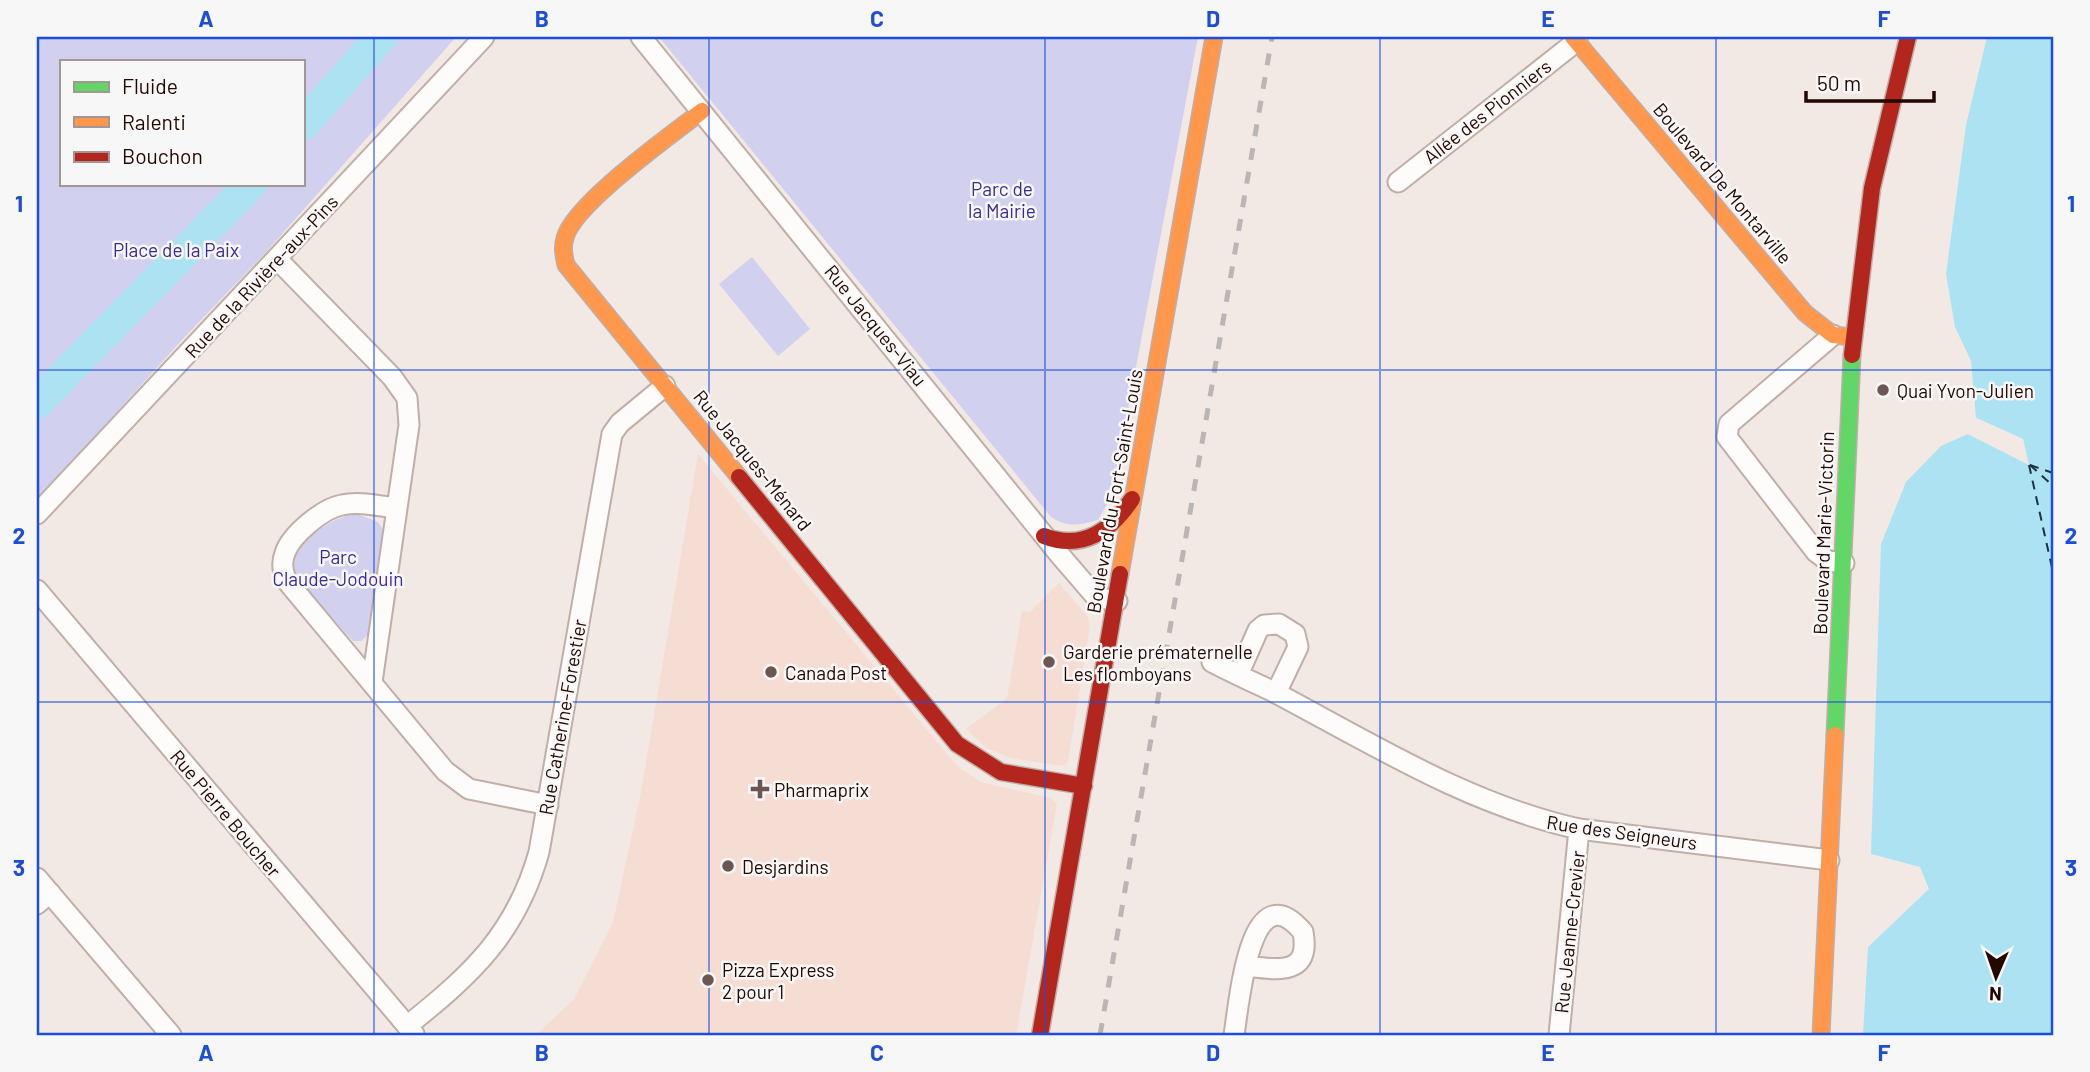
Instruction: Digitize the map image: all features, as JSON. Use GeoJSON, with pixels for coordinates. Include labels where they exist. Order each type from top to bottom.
{"type":"FeatureCollection","features":[{"type":"Feature","properties":{"kind":"street","name":"Rue de la Rivière-aux-Pins"},"geometry":{"type":"LineString","coordinates":[[37,514],[484,37]]}},
{"type":"Feature","properties":{"kind":"street","name":"Rue Jacques-Viau"},"geometry":{"type":"LineString","coordinates":[[641,37],[1044,536],[1096,597],[1117,601]]}},
{"type":"Feature","properties":{"kind":"street","name":"Boulevard du Fort-Saint-Louis"},"geometry":{"type":"LineString","coordinates":[[1040,1035],[1214,37]]}},
{"type":"Feature","properties":{"kind":"street","name":"Boulevard Marie-Victorin"},"geometry":{"type":"LineString","coordinates":[[1822,1035],[1853,337],[1872,188],[1908,37]]}},
{"type":"Feature","properties":{"kind":"street","name":"Allée des Pionniers"},"geometry":{"type":"LineString","coordinates":[[1398,182],[1575,39]]}},
{"type":"Feature","properties":{"kind":"street","name":"Boulevard De Montarville"},"geometry":{"type":"LineString","coordinates":[[1575,39],[1805,313],[1833,335]]}},
{"type":"Feature","properties":{"kind":"street","name":"Rue Jacques-Ménard"},"geometry":{"type":"LineString","coordinates":[[702,111],[619,175],[573,225],[565,236],[563,252],[571,271],[957,744],[1001,772],[1084,786]]}},
{"type":"Feature","properties":{"kind":"street"},"geometry":{"type":"LineString","coordinates":[[276,259],[391,377],[407,398],[409,425],[372,682]]}},
{"type":"Feature","properties":{"kind":"street"},"geometry":{"type":"LineString","coordinates":[[1844,563],[1828,561],[1816,552],[1727,437],[1727,430],[1729,424],[1833,335],[1853,337]]}},
{"type":"Feature","properties":{"kind":"street","name":"Rue Catherine-Forestier"},"geometry":{"type":"LineString","coordinates":[[411,1031],[502,937],[533,872],[548,805],[612,434],[620,422],[665,386]]}},
{"type":"Feature","properties":{"kind":"street"},"geometry":{"type":"LineString","coordinates":[[1044,536],[1065,543],[1105,532],[1120,521],[1135,494]]}},
{"type":"Feature","properties":{"kind":"street"},"geometry":{"type":"LineString","coordinates":[[396,508],[357,503],[327,510],[290,543],[282,566],[286,580],[434,759],[457,781],[482,793],[548,805]]}},
{"type":"Feature","properties":{"kind":"street","name":"Rue Pierre Boucher"},"geometry":{"type":"LineString","coordinates":[[37,590],[411,1031]]}},
{"type":"Feature","properties":{"kind":"street"},"geometry":{"type":"LineString","coordinates":[[1238,675],[1258,631],[1264,625],[1279,624],[1290,630],[1298,640],[1276,693]]}},
{"type":"Feature","properties":{"kind":"street","name":"Rue des Seigneurs"},"geometry":{"type":"LineString","coordinates":[[1212,662],[1481,799],[1541,821],[1579,829],[1829,860]]}},
{"type":"Feature","properties":{"kind":"street","name":"Rue Jeanne-Crevier"},"geometry":{"type":"LineString","coordinates":[[1559,1035],[1579,829]]}},
{"type":"Feature","properties":{"kind":"street"},"geometry":{"type":"LineString","coordinates":[[37,878],[44,899],[171,1035]]}},
{"type":"Feature","properties":{"kind":"street"},"geometry":{"type":"LineString","coordinates":[[1234,1035],[1247,966]]}},
{"type":"Feature","properties":{"kind":"shaded area"},"geometry":{"type":"Polygon","coordinates":[[[1987,37],[2053,37],[2053,1035],[1863,1035],[1868,947],[1929,889],[1920,867],[1871,854],[1881,544],[1906,482],[1941,446],[1968,434],[2028,464],[2023,439],[1976,418],[1971,361],[1955,327],[1946,274],[1966,125],[1987,37]]]}},
{"type":"Feature","properties":{"kind":"shaded area"},"geometry":{"type":"Polygon","coordinates":[[[698,454],[958,767],[981,782],[1051,798],[1057,804],[1016,1035],[536,1035],[574,999],[613,922],[641,792],[698,454]]]}},
{"type":"Feature","properties":{"kind":"shaded area","name":"Garderie prématernelle Les flomboyans"},"geometry":{"type":"Polygon","coordinates":[[[1059,583],[1088,617],[1090,626],[1068,762],[1062,766],[1010,758],[985,747],[966,729],[1007,698],[1022,611],[1030,612],[1059,583]]]}},
{"type":"Feature","properties":{"kind":"green space","name":"Place de la Paix"},"geometry":{"type":"Polygon","coordinates":[[[37,37],[456,37],[268,250],[37,500],[37,37]]]}},
{"type":"Feature","properties":{"kind":"green space","name":"Parc de la Mairie"},"geometry":{"type":"Polygon","coordinates":[[[659,37],[1198,37],[1112,495],[1098,520],[1074,524],[1063,523],[1051,517],[659,37]]]}},
{"type":"Feature","properties":{"kind":"green space"},"geometry":{"type":"Polygon","coordinates":[[[752,257],[810,329],[778,356],[719,284],[752,257]]]}},
{"type":"Feature","properties":{"kind":"green space","name":"Parc Claude-Jodouin"},"geometry":{"type":"Polygon","coordinates":[[[357,514],[378,522],[383,530],[368,635],[361,641],[353,641],[295,576],[294,565],[297,554],[312,534],[346,516],[357,514]]]}},
{"type":"Feature","properties":{"kind":"pier"},"geometry":{"type":"Polygon","coordinates":[[[1972,416],[2023,439],[2029,465],[1964,432],[1970,431],[2024,458],[2020,442],[1974,421],[1972,416]]]}},
{"type":"Feature","properties":{"kind":"waterway"},"geometry":{"type":"LineString","coordinates":[[304,124],[381,37]]}},
{"type":"Feature","properties":{"kind":"waterway"},"geometry":{"type":"LineString","coordinates":[[37,403],[249,186]]}},
{"type":"Feature","properties":{"kind":"ferry route"},"geometry":{"type":"LineString","coordinates":[[2029,465],[2053,572]]}},
{"type":"Feature","properties":{"kind":"ferry route"},"geometry":{"type":"LineString","coordinates":[[2030,465],[2053,486]]}},
{"type":"Feature","properties":{"kind":"ferry route"},"geometry":{"type":"LineString","coordinates":[[2030,465],[2053,473]]}},
{"type":"Feature","properties":{"kind":"railway"},"geometry":{"type":"LineString","coordinates":[[1100,1035],[1272,37]]}},
{"type":"Feature","properties":{"kind":"traffic: fast"},"geometry":{"type":"LineString","coordinates":[[1835,735],[1852,355]]}},
{"type":"Feature","properties":{"kind":"traffic: slow"},"geometry":{"type":"LineString","coordinates":[[1120,574],[1214,37]]}},
{"type":"Feature","properties":{"kind":"traffic: slow"},"geometry":{"type":"LineString","coordinates":[[1573,37],[1805,313],[1833,335],[1853,337]]}},
{"type":"Feature","properties":{"kind":"traffic: slow"},"geometry":{"type":"LineString","coordinates":[[702,111],[625,171],[586,207],[565,238],[564,252],[566,265],[739,477]]}},
{"type":"Feature","properties":{"kind":"traffic: slow"},"geometry":{"type":"LineString","coordinates":[[1821,1035],[1835,735]]}},
{"type":"Feature","properties":{"kind":"traffic: jam"},"geometry":{"type":"LineString","coordinates":[[1852,355],[1872,188],[1908,37]]}},
{"type":"Feature","properties":{"kind":"traffic: jam"},"geometry":{"type":"LineString","coordinates":[[739,477],[957,744],[1001,772],[1084,786]]}},
{"type":"Feature","properties":{"kind":"traffic: jam"},"geometry":{"type":"LineString","coordinates":[[1044,536],[1071,541],[1094,535],[1115,520],[1132,499]]}},
{"type":"Feature","properties":{"kind":"traffic: jam"},"geometry":{"type":"LineString","coordinates":[[1040,1035],[1120,574]]}},
{"type":"Feature","properties":{"kind":"place","name":"Quai Yvon-Julien"},"geometry":{"type":"Point","coordinates":[1883,390]}},
{"type":"Feature","properties":{"kind":"place","name":"Garderie prématernelle Les flomboyans"},"geometry":{"type":"Point","coordinates":[1049,662]}},
{"type":"Feature","properties":{"kind":"place","name":"Canada Post"},"geometry":{"type":"Point","coordinates":[771,672]}},
{"type":"Feature","properties":{"kind":"place","name":"Pharmaprix"},"geometry":{"type":"Point","coordinates":[760,789]}},
{"type":"Feature","properties":{"kind":"place","name":"Desjardins"},"geometry":{"type":"Point","coordinates":[728,866]}},
{"type":"Feature","properties":{"kind":"place","name":"Pizza Express 2 pour 1"},"geometry":{"type":"Point","coordinates":[708,980]}}]}
